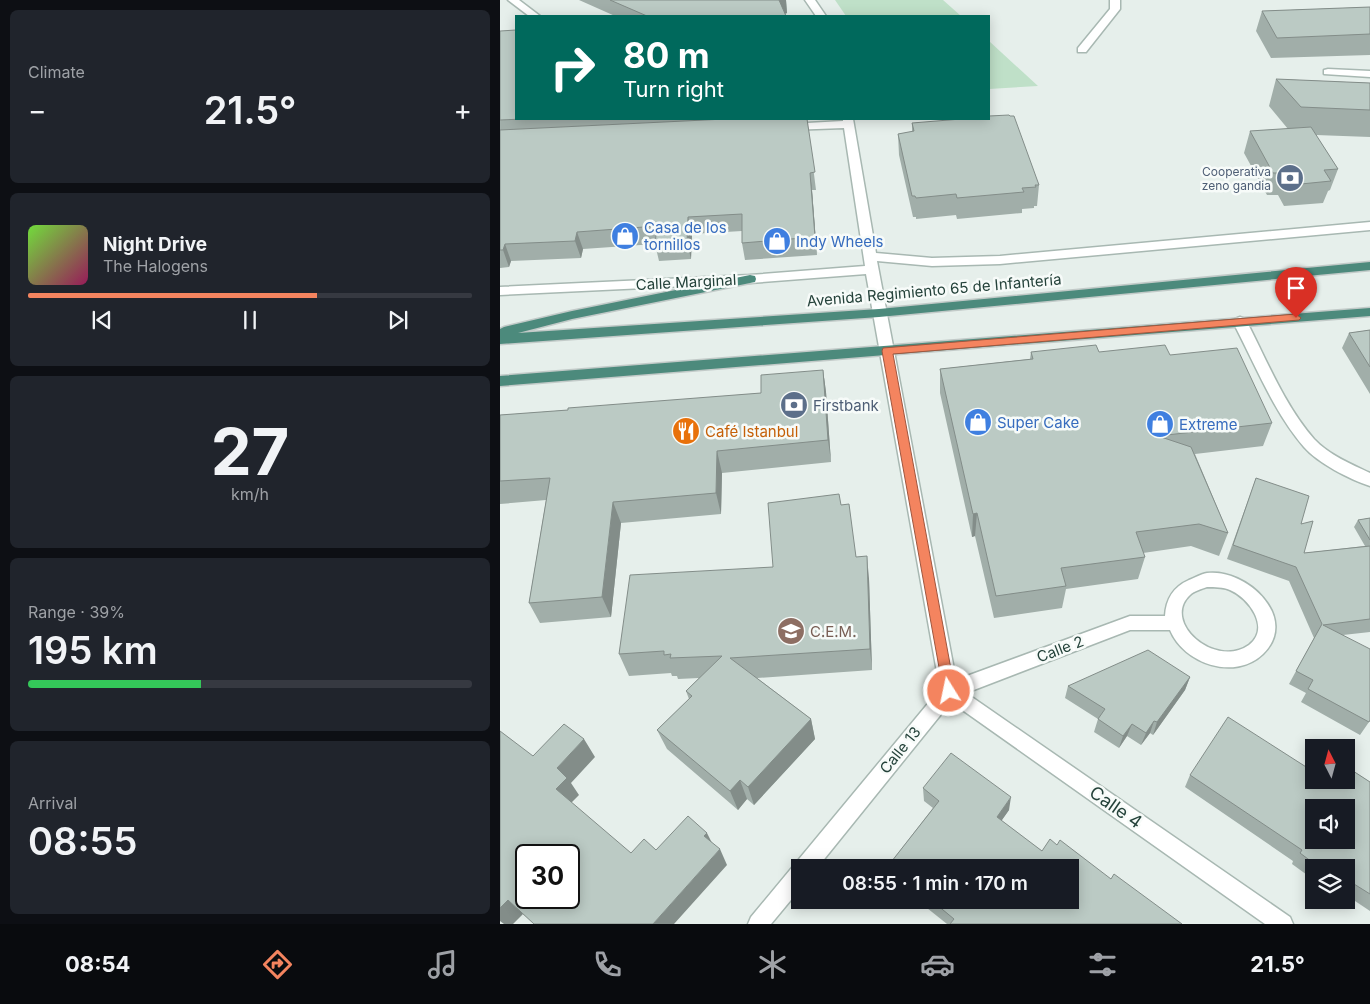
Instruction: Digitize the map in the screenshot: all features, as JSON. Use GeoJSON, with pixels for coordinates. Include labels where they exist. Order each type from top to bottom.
{"type":"FeatureCollection","features":[{"type":"Feature","properties":{"kind":"highway","name":"Avenida Regimiento 65 de Infantería"},"geometry":{"type":"LineString","coordinates":[[500,339],[879,313],[1370,266]]}},
{"type":"Feature","properties":{"kind":"highway"},"geometry":{"type":"LineString","coordinates":[[500,333],[572,316],[750,280]]}},
{"type":"Feature","properties":{"kind":"highway"},"geometry":{"type":"LineString","coordinates":[[500,381],[1370,312]]}},
{"type":"Feature","properties":{"kind":"street"},"geometry":{"type":"LineString","coordinates":[[514,0],[534,15]]}},
{"type":"Feature","properties":{"kind":"street"},"geometry":{"type":"LineString","coordinates":[[810,0],[820,15]]}},
{"type":"Feature","properties":{"kind":"street"},"geometry":{"type":"LineString","coordinates":[[1082,50],[1116,10],[1115,0]]}},
{"type":"Feature","properties":{"kind":"street"},"geometry":{"type":"LineString","coordinates":[[1328,72],[1370,74]]}},
{"type":"Feature","properties":{"kind":"street"},"geometry":{"type":"LineString","coordinates":[[779,128],[848,122],[879,313],[949,691]]}},
{"type":"Feature","properties":{"kind":"street"},"geometry":{"type":"LineString","coordinates":[[870,256],[932,262],[1000,260],[1370,226]]}},
{"type":"Feature","properties":{"kind":"street","name":"Calle Marginal"},"geometry":{"type":"LineString","coordinates":[[500,291],[750,280],[872,270]]}},
{"type":"Feature","properties":{"kind":"street"},"geometry":{"type":"LineString","coordinates":[[1240,322],[1287,413],[1310,444],[1337,464],[1370,480]]}},
{"type":"Feature","properties":{"kind":"street"},"geometry":{"type":"LineString","coordinates":[[1206,580],[1221,580],[1249,592],[1259,603],[1266,616],[1267,629],[1264,641],[1255,651],[1242,658],[1227,660],[1210,657],[1196,650],[1183,639],[1174,624],[1175,601],[1182,590],[1193,583],[1206,580]]}},
{"type":"Feature","properties":{"kind":"street","name":"Calle 2"},"geometry":{"type":"LineString","coordinates":[[949,691],[1130,623],[1174,624]]}},
{"type":"Feature","properties":{"kind":"street","name":"Calle 13"},"geometry":{"type":"LineString","coordinates":[[811,859],[949,691]]}},
{"type":"Feature","properties":{"kind":"street","name":"Calle 4"},"geometry":{"type":"LineString","coordinates":[[949,691],[1283,924]]}},
{"type":"Feature","properties":{"kind":"street"},"geometry":{"type":"LineString","coordinates":[[758,924],[791,883]]}},
{"type":"Feature","properties":{"kind":"green space"},"geometry":{"type":"Polygon","coordinates":[[[835,0],[943,0],[960,15],[845,15],[835,0]]]}},
{"type":"Feature","properties":{"kind":"green space"},"geometry":{"type":"Polygon","coordinates":[[[990,42],[1038,86],[990,89],[990,42]]]}},
{"type":"Feature","properties":{"kind":"building"},"geometry":{"type":"Polygon","coordinates":[[[610,0],[779,0],[786,15],[645,15],[610,0]]]}},
{"type":"Feature","properties":{"kind":"building"},"geometry":{"type":"Polygon","coordinates":[[[1370,7],[1370,34],[1277,38],[1262,11],[1370,7]]]}},
{"type":"Feature","properties":{"kind":"building"},"geometry":{"type":"Polygon","coordinates":[[[515,30],[515,119],[500,120],[500,31],[515,30]]]}},
{"type":"Feature","properties":{"kind":"building"},"geometry":{"type":"Polygon","coordinates":[[[1276,79],[1370,83],[1370,110],[1301,107],[1276,79]]]}},
{"type":"Feature","properties":{"kind":"building"},"geometry":{"type":"Polygon","coordinates":[[[990,116],[1014,116],[1039,185],[1022,188],[1024,192],[957,198],[956,194],[916,198],[912,196],[898,134],[914,131],[912,123],[949,120],[990,120],[990,116]]]}},
{"type":"Feature","properties":{"kind":"building"},"geometry":{"type":"Polygon","coordinates":[[[705,120],[807,120],[815,172],[810,173],[815,237],[742,243],[742,214],[688,217],[687,242],[655,244],[657,226],[577,232],[575,241],[505,244],[503,250],[500,250],[500,130],[705,120]]]}},
{"type":"Feature","properties":{"kind":"building"},"geometry":{"type":"Polygon","coordinates":[[[1311,127],[1338,169],[1324,170],[1331,181],[1291,185],[1284,173],[1273,173],[1250,131],[1311,127]]]}},
{"type":"Feature","properties":{"kind":"building"},"geometry":{"type":"Polygon","coordinates":[[[1370,330],[1370,367],[1349,333],[1370,330]]]}},
{"type":"Feature","properties":{"kind":"building"},"geometry":{"type":"Polygon","coordinates":[[[1096,345],[1099,352],[1165,345],[1170,355],[1237,348],[1272,423],[1158,436],[1191,447],[1228,533],[1199,524],[1136,532],[1145,557],[1061,568],[1066,586],[996,596],[977,513],[973,514],[940,369],[1033,359],[1031,352],[1096,345]]]}},
{"type":"Feature","properties":{"kind":"building"},"geometry":{"type":"Polygon","coordinates":[[[823,370],[828,440],[717,451],[716,493],[613,502],[602,597],[529,603],[550,478],[500,481],[500,415],[761,393],[761,375],[823,370]]]}},
{"type":"Feature","properties":{"kind":"building"},"geometry":{"type":"Polygon","coordinates":[[[1256,478],[1309,496],[1301,524],[1313,521],[1304,553],[1370,546],[1370,619],[1323,625],[1370,649],[1369,722],[1308,689],[1313,680],[1296,671],[1322,624],[1296,567],[1233,545],[1256,478]]]}},
{"type":"Feature","properties":{"kind":"building"},"geometry":{"type":"Polygon","coordinates":[[[839,494],[841,505],[849,504],[856,557],[867,556],[870,649],[730,658],[811,719],[748,787],[740,780],[730,791],[657,730],[692,696],[686,691],[722,656],[670,658],[671,654],[664,655],[664,651],[619,654],[630,575],[773,567],[768,503],[839,494]]]}},
{"type":"Feature","properties":{"kind":"building"},"geometry":{"type":"Polygon","coordinates":[[[1370,518],[1370,540],[1358,520],[1370,518]]]}},
{"type":"Feature","properties":{"kind":"building"},"geometry":{"type":"Polygon","coordinates":[[[1148,650],[1190,677],[1157,722],[1154,721],[1146,733],[1132,724],[1123,736],[1098,719],[1105,709],[1068,686],[1148,650]]]}},
{"type":"Feature","properties":{"kind":"building"},"geometry":{"type":"Polygon","coordinates":[[[1228,717],[1305,766],[1305,789],[1355,789],[1355,772],[1370,782],[1370,894],[1355,885],[1355,859],[1308,859],[1300,853],[1302,850],[1190,775],[1228,717]]]}},
{"type":"Feature","properties":{"kind":"building"},"geometry":{"type":"Polygon","coordinates":[[[564,724],[584,739],[557,768],[567,778],[556,789],[631,853],[644,839],[656,850],[688,816],[707,833],[704,836],[720,849],[653,924],[534,924],[518,909],[580,909],[580,844],[515,844],[515,906],[508,900],[500,908],[500,731],[533,756],[564,724]]]}},
{"type":"Feature","properties":{"kind":"building"},"geometry":{"type":"Polygon","coordinates":[[[951,753],[1011,797],[997,817],[1042,851],[1050,839],[1057,845],[1060,840],[1111,879],[1114,874],[1182,924],[950,924],[954,919],[942,909],[1079,909],[1079,859],[893,859],[939,801],[923,788],[951,753]]]}},
{"type":"Feature","properties":{"kind":"place","name":"Cooperativa zeno gandia"},"geometry":{"type":"Point","coordinates":[1290,178]}},
{"type":"Feature","properties":{"kind":"place","name":"Casa de los tornillos"},"geometry":{"type":"Point","coordinates":[625,236]}},
{"type":"Feature","properties":{"kind":"place","name":"Indy Wheels"},"geometry":{"type":"Point","coordinates":[777,241]}},
{"type":"Feature","properties":{"kind":"place","name":"Firstbank"},"geometry":{"type":"Point","coordinates":[794,405]}},
{"type":"Feature","properties":{"kind":"place","name":"Super Cake"},"geometry":{"type":"Point","coordinates":[978,422]}},
{"type":"Feature","properties":{"kind":"place","name":"Extreme"},"geometry":{"type":"Point","coordinates":[1160,424]}},
{"type":"Feature","properties":{"kind":"place","name":"Café Istanbul"},"geometry":{"type":"Point","coordinates":[686,431]}},
{"type":"Feature","properties":{"kind":"place","name":"C.E.M."},"geometry":{"type":"Point","coordinates":[791,631]}},
{"type":"Feature","properties":{"kind":"route"},"geometry":{"type":"LineString","coordinates":[[949,691],[887,351],[1296,318]]}}]}
